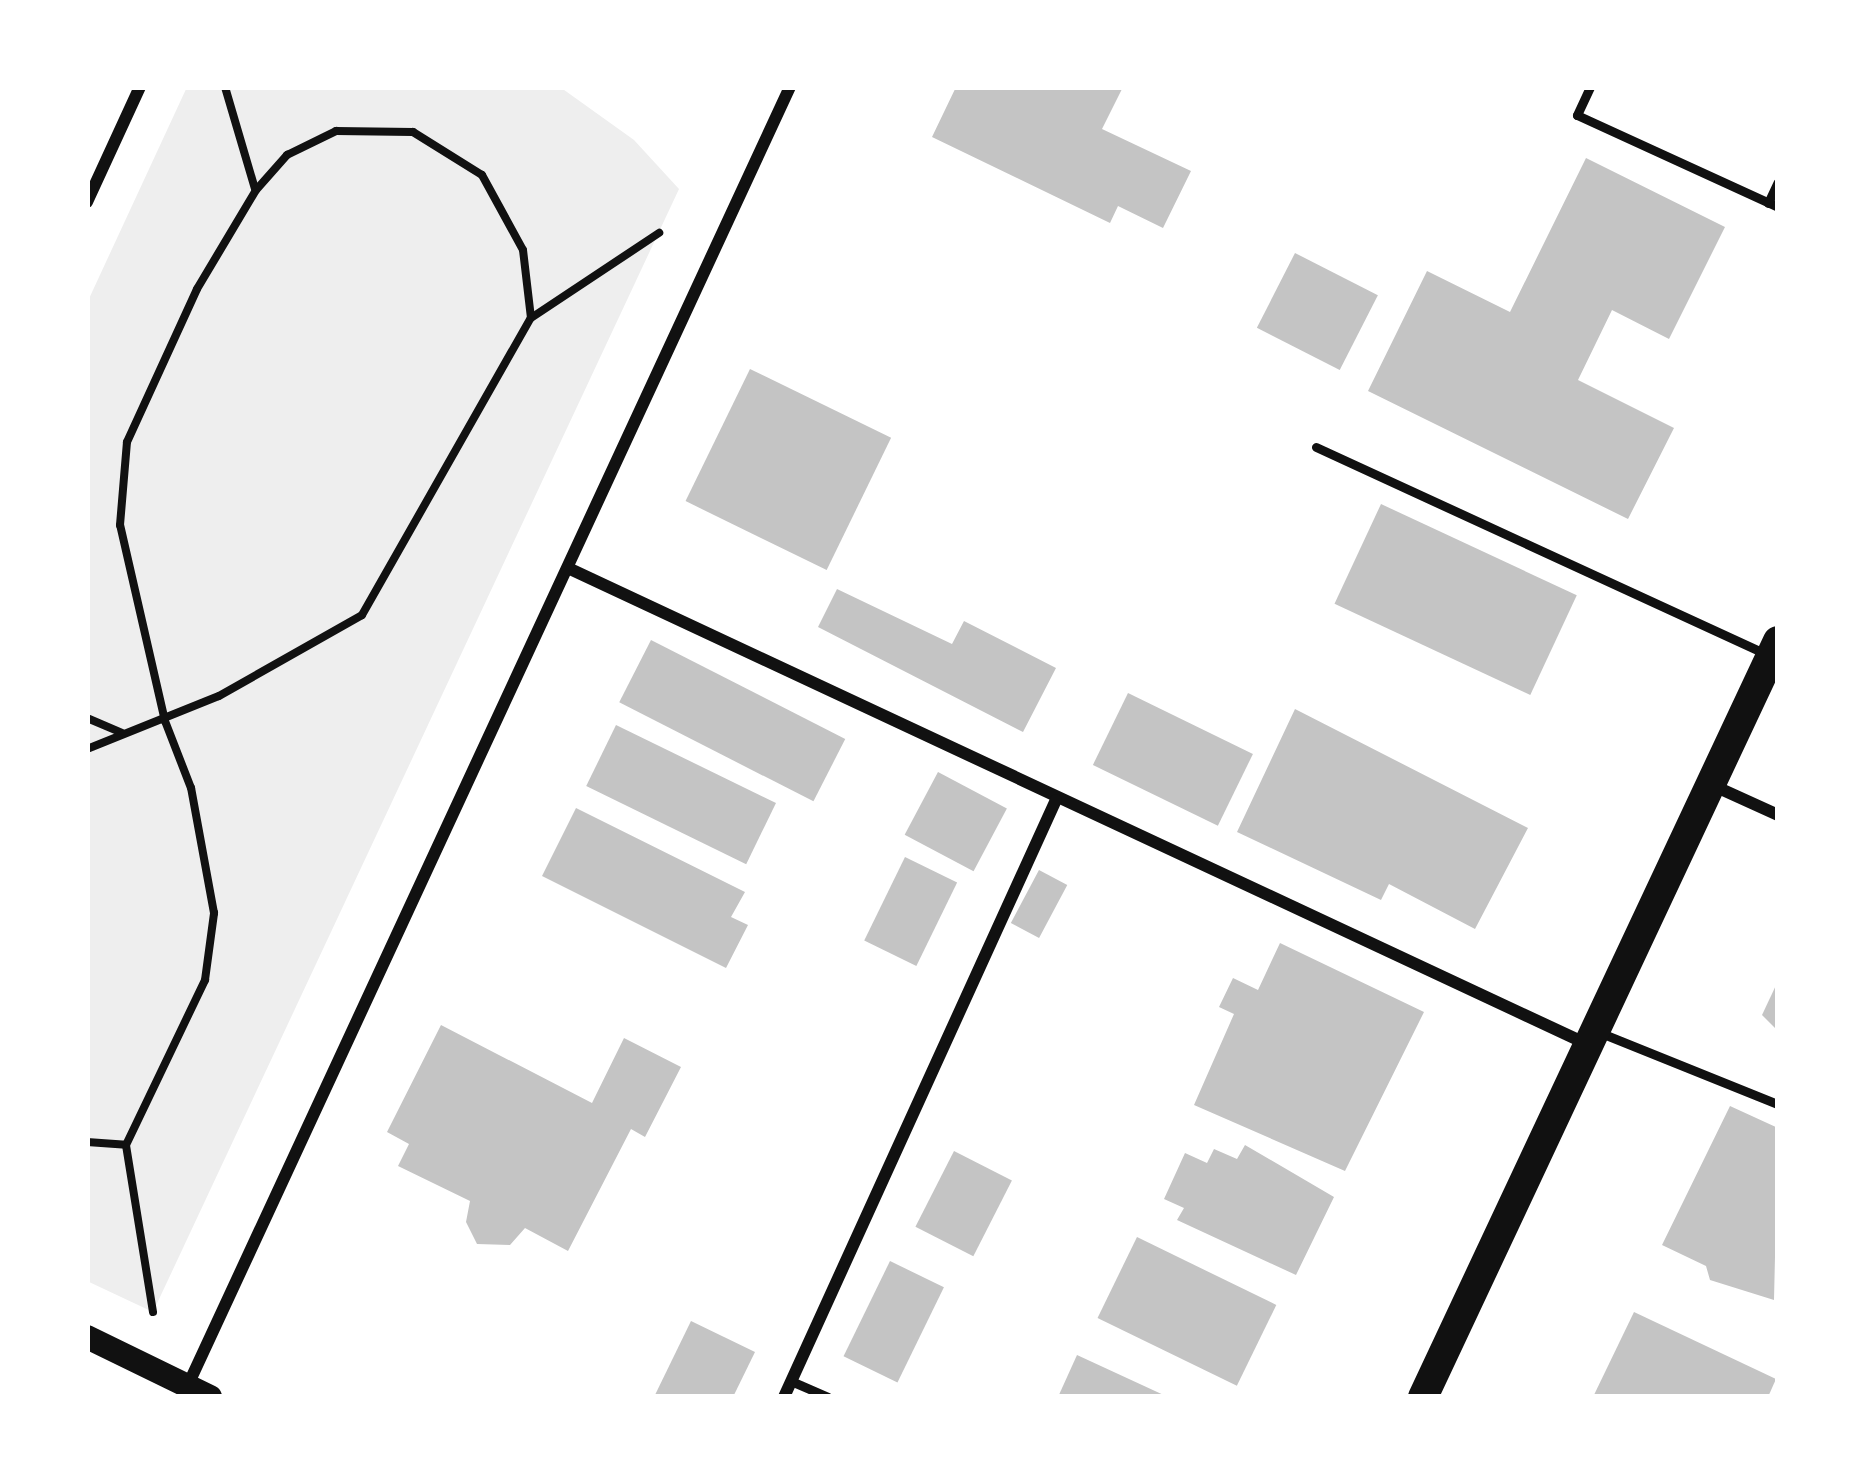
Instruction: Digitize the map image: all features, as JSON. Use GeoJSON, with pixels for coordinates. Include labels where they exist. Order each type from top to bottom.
{"type":"FeatureCollection","features":[{"type":"Feature","properties":{"kind":"main road"},"geometry":{"type":"LineString","coordinates":[[1423,1397],[1774,649]]}},
{"type":"Feature","properties":{"kind":"main road"},"geometry":{"type":"LineString","coordinates":[[87,1337],[199,1391]]}},
{"type":"Feature","properties":{"kind":"street"},"geometry":{"type":"LineString","coordinates":[[87,202],[92,180],[140,87]]}},
{"type":"Feature","properties":{"kind":"street"},"geometry":{"type":"LineString","coordinates":[[199,1391],[568,568],[790,87]]}},
{"type":"Feature","properties":{"kind":"street"},"geometry":{"type":"LineString","coordinates":[[568,568],[1056,800],[1593,1038]]}},
{"type":"Feature","properties":{"kind":"street"},"geometry":{"type":"LineString","coordinates":[[1711,784],[1778,815]]}},
{"type":"Feature","properties":{"kind":"street"},"geometry":{"type":"LineString","coordinates":[[784,1397],[1056,800]]}},
{"type":"Feature","properties":{"kind":"lane"},"geometry":{"type":"LineString","coordinates":[[1591,87],[1577,115],[1773,205],[1778,182]]}},
{"type":"Feature","properties":{"kind":"lane"},"geometry":{"type":"LineString","coordinates":[[1316,447],[1774,649]]}},
{"type":"Feature","properties":{"kind":"lane"},"geometry":{"type":"LineString","coordinates":[[1593,1038],[1778,1103]]}},
{"type":"Feature","properties":{"kind":"lane"},"geometry":{"type":"LineString","coordinates":[[791,1381],[828,1397]]}},
{"type":"Feature","properties":{"kind":"path"},"geometry":{"type":"LineString","coordinates":[[225,87],[256,190]]}},
{"type":"Feature","properties":{"kind":"path"},"geometry":{"type":"LineString","coordinates":[[153,1312],[127,1144],[191,1013],[214,945],[212,874],[182,753],[165,721],[120,525],[127,442],[197,289],[256,190],[287,154],[336,131],[398,130],[437,143],[482,175],[507,211],[529,270],[531,319]]}},
{"type":"Feature","properties":{"kind":"path"},"geometry":{"type":"LineString","coordinates":[[87,749],[165,721],[362,615],[531,319],[658,233]]}},
{"type":"Feature","properties":{"kind":"path"},"geometry":{"type":"LineString","coordinates":[[87,718],[123,733]]}},
{"type":"Feature","properties":{"kind":"path"},"geometry":{"type":"LineString","coordinates":[[87,1142],[127,1144]]}},
{"type":"Feature","properties":{"kind":"shaded area"},"geometry":{"type":"Polygon","coordinates":[[[187,87],[560,87],[634,140],[679,189],[153,1312],[87,1281],[87,303],[187,87]]]}},
{"type":"Feature","properties":{"kind":"building"},"geometry":{"type":"Polygon","coordinates":[[[956,87],[1123,87],[1102,129],[1191,171],[1163,228],[1118,206],[1110,223],[932,137],[956,87]]]}},
{"type":"Feature","properties":{"kind":"building"},"geometry":{"type":"Polygon","coordinates":[[[1586,158],[1725,227],[1669,339],[1612,310],[1578,380],[1674,428],[1628,519],[1368,391],[1427,271],[1510,312],[1586,158]]]}},
{"type":"Feature","properties":{"kind":"building"},"geometry":{"type":"Polygon","coordinates":[[[1295,253],[1378,295],[1340,370],[1257,328],[1295,253]]]}},
{"type":"Feature","properties":{"kind":"building"},"geometry":{"type":"Polygon","coordinates":[[[750,369],[891,438],[827,570],[686,501],[750,369]]]}},
{"type":"Feature","properties":{"kind":"building"},"geometry":{"type":"Polygon","coordinates":[[[1381,504],[1577,595],[1530,695],[1335,604],[1381,504]]]}},
{"type":"Feature","properties":{"kind":"building"},"geometry":{"type":"Polygon","coordinates":[[[837,589],[952,644],[964,621],[1056,668],[1023,732],[818,627],[837,589]]]}},
{"type":"Feature","properties":{"kind":"building"},"geometry":{"type":"Polygon","coordinates":[[[651,640],[845,739],[813,801],[619,702],[651,640]]]}},
{"type":"Feature","properties":{"kind":"building"},"geometry":{"type":"Polygon","coordinates":[[[1128,693],[1253,754],[1218,826],[1093,765],[1128,693]]]}},
{"type":"Feature","properties":{"kind":"building"},"geometry":{"type":"Polygon","coordinates":[[[1295,709],[1528,828],[1475,929],[1389,884],[1381,900],[1237,832],[1295,709]]]}},
{"type":"Feature","properties":{"kind":"building"},"geometry":{"type":"Polygon","coordinates":[[[616,725],[776,803],[746,864],[586,786],[616,725]]]}},
{"type":"Feature","properties":{"kind":"building"},"geometry":{"type":"Polygon","coordinates":[[[938,772],[1007,809],[974,871],[905,835],[938,772]]]}},
{"type":"Feature","properties":{"kind":"building"},"geometry":{"type":"Polygon","coordinates":[[[576,808],[745,892],[731,917],[748,925],[726,968],[542,876],[576,808]]]}},
{"type":"Feature","properties":{"kind":"building"},"geometry":{"type":"Polygon","coordinates":[[[905,857],[957,882],[916,966],[864,941],[905,857]]]}},
{"type":"Feature","properties":{"kind":"building"},"geometry":{"type":"Polygon","coordinates":[[[1039,870],[1067,885],[1039,938],[1011,923],[1039,870]]]}},
{"type":"Feature","properties":{"kind":"building"},"geometry":{"type":"Polygon","coordinates":[[[1280,943],[1424,1012],[1345,1171],[1194,1105],[1234,1014],[1219,1007],[1233,978],[1258,990],[1280,943]]]}},
{"type":"Feature","properties":{"kind":"building"},"geometry":{"type":"Polygon","coordinates":[[[1778,981],[1778,1031],[1762,1015],[1778,981]]]}},
{"type":"Feature","properties":{"kind":"building"},"geometry":{"type":"Polygon","coordinates":[[[441,1025],[592,1103],[624,1038],[681,1067],[645,1137],[631,1129],[568,1251],[525,1228],[510,1245],[477,1244],[466,1222],[470,1201],[398,1166],[409,1144],[387,1132],[441,1025]]]}},
{"type":"Feature","properties":{"kind":"building"},"geometry":{"type":"Polygon","coordinates":[[[1730,1106],[1778,1128],[1774,1300],[1710,1280],[1706,1266],[1662,1245],[1730,1106]]]}},
{"type":"Feature","properties":{"kind":"building"},"geometry":{"type":"Polygon","coordinates":[[[1245,1145],[1334,1197],[1296,1275],[1177,1220],[1184,1208],[1164,1199],[1185,1153],[1207,1163],[1214,1149],[1237,1159],[1245,1145]]]}},
{"type":"Feature","properties":{"kind":"building"},"geometry":{"type":"Polygon","coordinates":[[[954,1151],[1012,1181],[973,1256],[915,1227],[954,1151]]]}},
{"type":"Feature","properties":{"kind":"building"},"geometry":{"type":"Polygon","coordinates":[[[1137,1237],[1276,1305],[1237,1386],[1098,1318],[1137,1237]]]}},
{"type":"Feature","properties":{"kind":"building"},"geometry":{"type":"Polygon","coordinates":[[[890,1261],[944,1287],[897,1383],[844,1356],[890,1261]]]}},
{"type":"Feature","properties":{"kind":"building"},"geometry":{"type":"Polygon","coordinates":[[[1634,1312],[1776,1379],[1768,1397],[1593,1397],[1634,1312]]]}},
{"type":"Feature","properties":{"kind":"building"},"geometry":{"type":"Polygon","coordinates":[[[691,1321],[755,1352],[733,1397],[654,1397],[691,1321]]]}},
{"type":"Feature","properties":{"kind":"building"},"geometry":{"type":"Polygon","coordinates":[[[1077,1355],[1168,1397],[1058,1397],[1077,1355]]]}}]}
